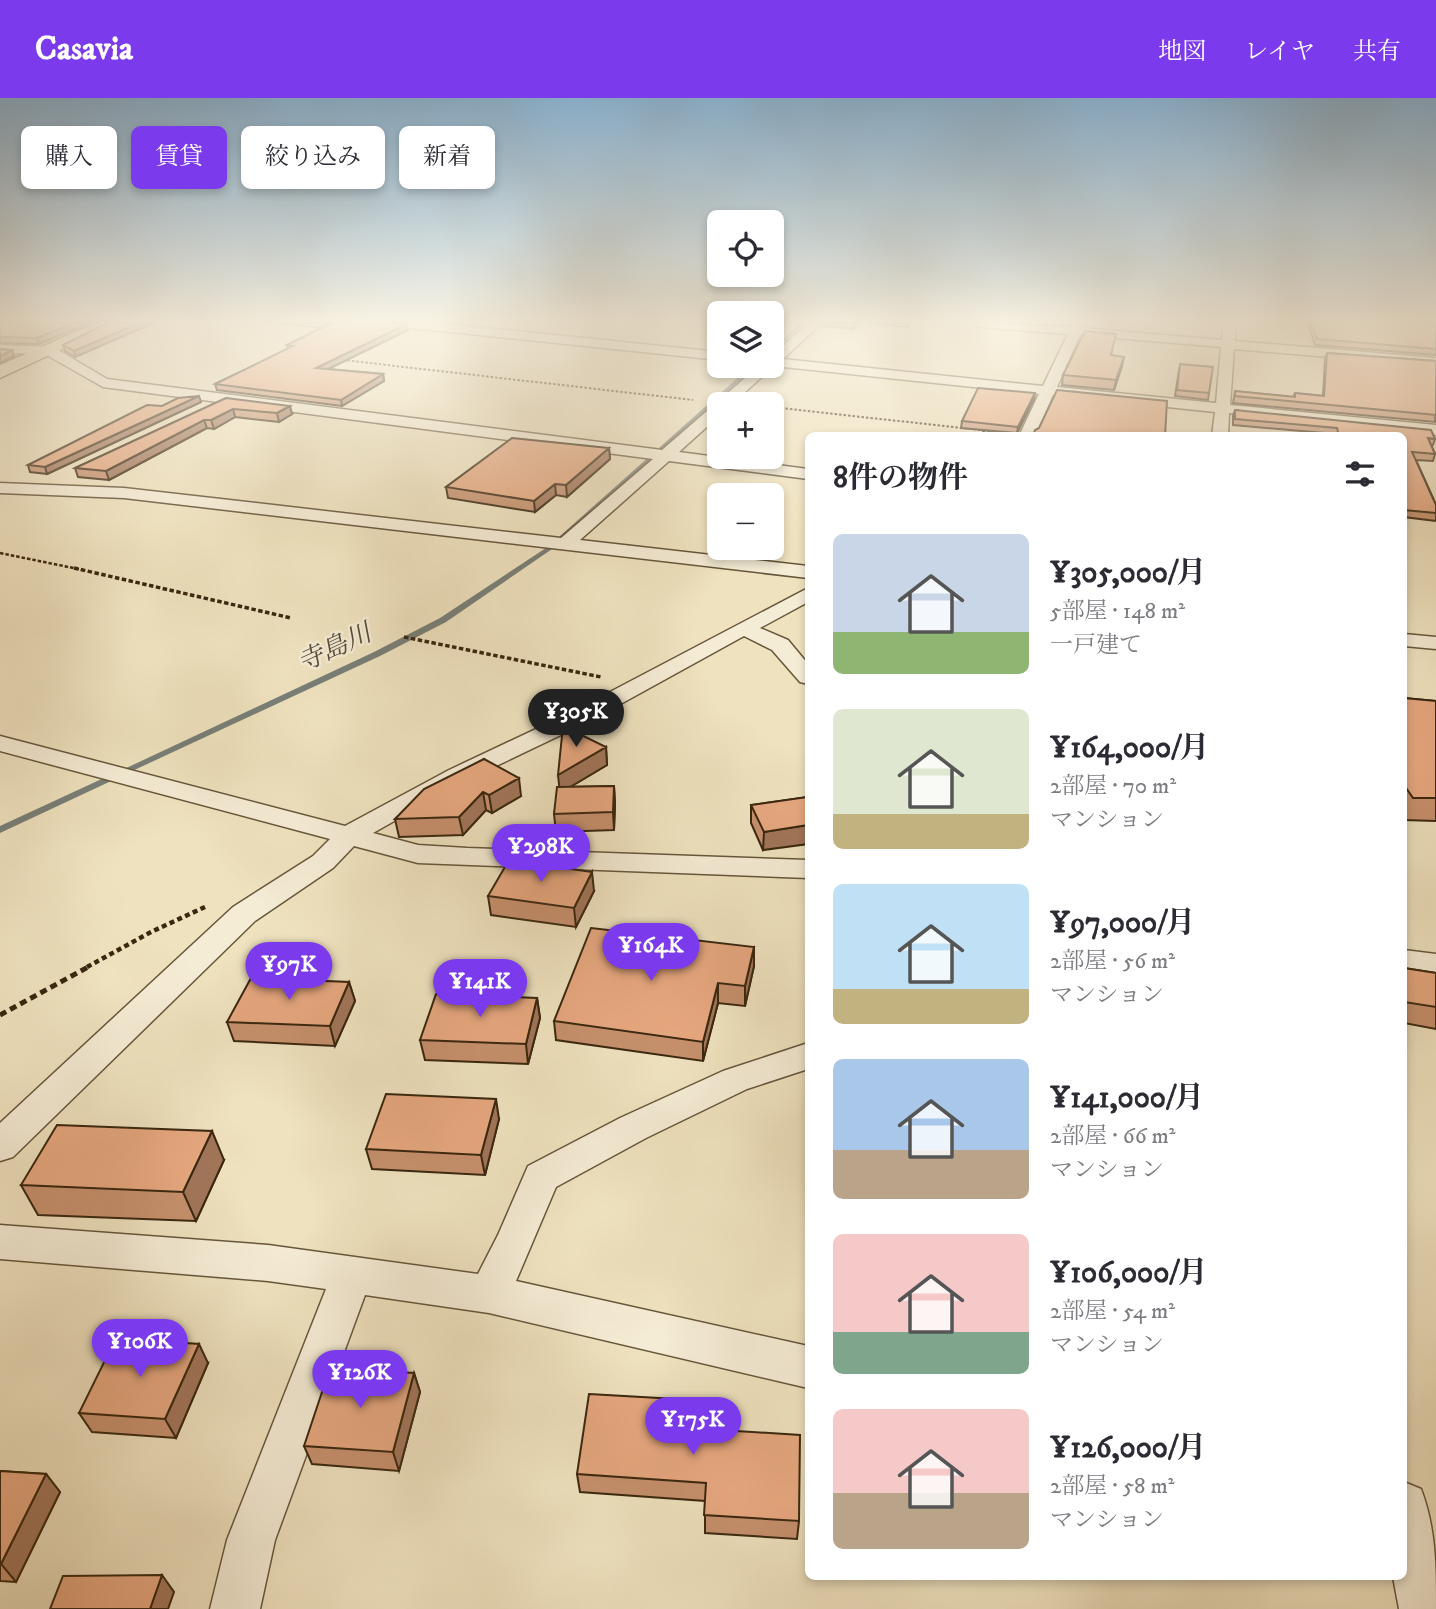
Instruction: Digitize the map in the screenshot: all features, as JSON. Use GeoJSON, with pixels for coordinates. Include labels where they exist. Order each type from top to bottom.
{"type":"FeatureCollection","features":[{"type":"Feature","properties":{"kind":"street"},"geometry":{"type":"LineString","coordinates":[[191,394],[805,474]]}},
{"type":"Feature","properties":{"kind":"street"},"geometry":{"type":"LineString","coordinates":[[1022,432],[1047,394]]}},
{"type":"Feature","properties":{"kind":"street"},"geometry":{"type":"LineString","coordinates":[[1081,394],[1436,430]]}},
{"type":"Feature","properties":{"kind":"street"},"geometry":{"type":"LineString","coordinates":[[1220,432],[1222,394]]}},
{"type":"Feature","properties":{"kind":"street"},"geometry":{"type":"LineString","coordinates":[[204,410],[228,398]]}},
{"type":"Feature","properties":{"kind":"street"},"geometry":{"type":"LineString","coordinates":[[566,543],[659,454],[707,418]]}},
{"type":"Feature","properties":{"kind":"street"},"geometry":{"type":"LineString","coordinates":[[36,488],[67,471]]}},
{"type":"Feature","properties":{"kind":"street"},"geometry":{"type":"LineString","coordinates":[[0,488],[124,493],[261,507],[805,572]]}},
{"type":"Feature","properties":{"kind":"street"},"geometry":{"type":"LineString","coordinates":[[0,1146],[244,914],[323,862],[348,836],[458,775],[578,718],[636,684],[805,596]]}},
{"type":"Feature","properties":{"kind":"street"},"geometry":{"type":"LineString","coordinates":[[744,628],[780,645],[805,674]]}},
{"type":"Feature","properties":{"kind":"street"},"geometry":{"type":"LineString","coordinates":[[1407,639],[1436,643]]}},
{"type":"Feature","properties":{"kind":"street"},"geometry":{"type":"LineString","coordinates":[[0,743],[418,854],[477,858],[750,864],[805,869]]}},
{"type":"Feature","properties":{"kind":"street"},"geometry":{"type":"LineString","coordinates":[[1407,961],[1436,965]]}},
{"type":"Feature","properties":{"kind":"street"},"geometry":{"type":"LineString","coordinates":[[489,1294],[516,1240],[541,1177],[633,1128],[735,1080],[805,1057]]}},
{"type":"Feature","properties":{"kind":"street"},"geometry":{"type":"LineString","coordinates":[[0,1242],[268,1264],[489,1294],[805,1366]]}},
{"type":"Feature","properties":{"kind":"street"},"geometry":{"type":"LineString","coordinates":[[235,1609],[251,1540],[352,1275]]}},
{"type":"Feature","properties":{"kind":"street"},"geometry":{"type":"LineString","coordinates":[[1407,1528],[1424,1609]]}},
{"type":"Feature","properties":{"kind":"path"},"geometry":{"type":"LineString","coordinates":[[641,394],[698,400]]}},
{"type":"Feature","properties":{"kind":"path"},"geometry":{"type":"LineString","coordinates":[[784,408],[993,432]]}},
{"type":"Feature","properties":{"kind":"path"},"geometry":{"type":"LineString","coordinates":[[0,553],[291,618]]}},
{"type":"Feature","properties":{"kind":"path"},"geometry":{"type":"LineString","coordinates":[[404,637],[636,684]]}},
{"type":"Feature","properties":{"kind":"path"},"geometry":{"type":"LineString","coordinates":[[0,1015],[151,932],[210,904]]}},
{"type":"Feature","properties":{"kind":"building"},"geometry":{"type":"Polygon","coordinates":[[[290,394],[351,394],[341,400],[290,394]]]}},
{"type":"Feature","properties":{"kind":"building"},"geometry":{"type":"Polygon","coordinates":[[[975,394],[1035,394],[1018,427],[962,421],[975,394]]]}},
{"type":"Feature","properties":{"kind":"building"},"geometry":{"type":"Polygon","coordinates":[[[1055,394],[1092,394],[1167,401],[1165,432],[1034,432],[1039,428],[1055,394]]]}},
{"type":"Feature","properties":{"kind":"building"},"geometry":{"type":"Polygon","coordinates":[[[1235,394],[1324,396],[1324,394],[1436,394],[1436,415],[1235,396],[1235,394]]]}},
{"type":"Feature","properties":{"kind":"building"},"geometry":{"type":"Polygon","coordinates":[[[199,396],[45,467],[28,465],[147,405],[162,406],[178,398],[199,396]]]}},
{"type":"Feature","properties":{"kind":"building"},"geometry":{"type":"Polygon","coordinates":[[[226,398],[290,406],[277,413],[233,409],[211,420],[204,420],[106,471],[75,468],[226,398]]]}},
{"type":"Feature","properties":{"kind":"building"},"geometry":{"type":"Polygon","coordinates":[[[1235,410],[1431,430],[1435,439],[1428,438],[1435,454],[1412,452],[1436,505],[1436,513],[1407,510],[1407,432],[1338,432],[1337,428],[1235,419],[1235,410]]]}},
{"type":"Feature","properties":{"kind":"building"},"geometry":{"type":"Polygon","coordinates":[[[512,438],[609,448],[566,485],[555,484],[534,501],[446,487],[512,438]]]}},
{"type":"Feature","properties":{"kind":"building"},"geometry":{"type":"Polygon","coordinates":[[[1407,698],[1436,701],[1436,798],[1413,798],[1407,789],[1407,698]]]}},
{"type":"Feature","properties":{"kind":"building"},"geometry":{"type":"Polygon","coordinates":[[[563,726],[606,747],[558,775],[563,726]]]}},
{"type":"Feature","properties":{"kind":"building"},"geometry":{"type":"Polygon","coordinates":[[[484,759],[519,778],[489,795],[483,792],[459,817],[395,819],[424,789],[484,759]]]}},
{"type":"Feature","properties":{"kind":"building"},"geometry":{"type":"Polygon","coordinates":[[[614,786],[613,812],[554,814],[557,787],[614,786]]]}},
{"type":"Feature","properties":{"kind":"building"},"geometry":{"type":"Polygon","coordinates":[[[805,797],[805,825],[764,832],[751,805],[805,797]]]}},
{"type":"Feature","properties":{"kind":"building"},"geometry":{"type":"Polygon","coordinates":[[[509,860],[592,872],[574,908],[488,896],[509,860]]]}},
{"type":"Feature","properties":{"kind":"building"},"geometry":{"type":"Polygon","coordinates":[[[591,928],[754,947],[745,986],[718,983],[703,1042],[554,1021],[591,928]]]}},
{"type":"Feature","properties":{"kind":"building"},"geometry":{"type":"Polygon","coordinates":[[[1407,968],[1436,973],[1436,1007],[1407,1002],[1407,968]]]}},
{"type":"Feature","properties":{"kind":"building"},"geometry":{"type":"Polygon","coordinates":[[[251,978],[349,982],[330,1026],[227,1022],[251,978]]]}},
{"type":"Feature","properties":{"kind":"building"},"geometry":{"type":"Polygon","coordinates":[[[436,994],[537,998],[526,1044],[420,1040],[436,994]]]}},
{"type":"Feature","properties":{"kind":"building"},"geometry":{"type":"Polygon","coordinates":[[[386,1094],[496,1099],[481,1155],[366,1149],[386,1094]]]}},
{"type":"Feature","properties":{"kind":"building"},"geometry":{"type":"Polygon","coordinates":[[[57,1125],[212,1131],[183,1192],[21,1185],[57,1125]]]}},
{"type":"Feature","properties":{"kind":"building"},"geometry":{"type":"Polygon","coordinates":[[[116,1338],[199,1344],[165,1419],[79,1413],[116,1338]]]}},
{"type":"Feature","properties":{"kind":"building"},"geometry":{"type":"Polygon","coordinates":[[[330,1368],[414,1373],[393,1452],[304,1446],[330,1368]]]}},
{"type":"Feature","properties":{"kind":"building"},"geometry":{"type":"Polygon","coordinates":[[[589,1394],[676,1399],[674,1427],[800,1435],[799,1521],[704,1515],[706,1483],[577,1474],[589,1394]]]}},
{"type":"Feature","properties":{"kind":"building"},"geometry":{"type":"Polygon","coordinates":[[[0,1471],[46,1474],[1,1564],[0,1564],[0,1471]]]}},
{"type":"Feature","properties":{"kind":"building"},"geometry":{"type":"Polygon","coordinates":[[[162,1575],[150,1609],[50,1609],[63,1576],[162,1575]]]}},
{"type":"Feature","properties":{"kind":"waterway","name":"寺島川"},"geometry":{"type":"LineString","coordinates":[[562,537],[723,394]]}},
{"type":"Feature","properties":{"kind":"waterway","name":"寺島川"},"geometry":{"type":"LineString","coordinates":[[127,770],[377,654],[443,620],[551,547]]}},
{"type":"Feature","properties":{"kind":"waterway","name":"寺島川"},"geometry":{"type":"LineString","coordinates":[[0,830],[106,780]]}}]}
